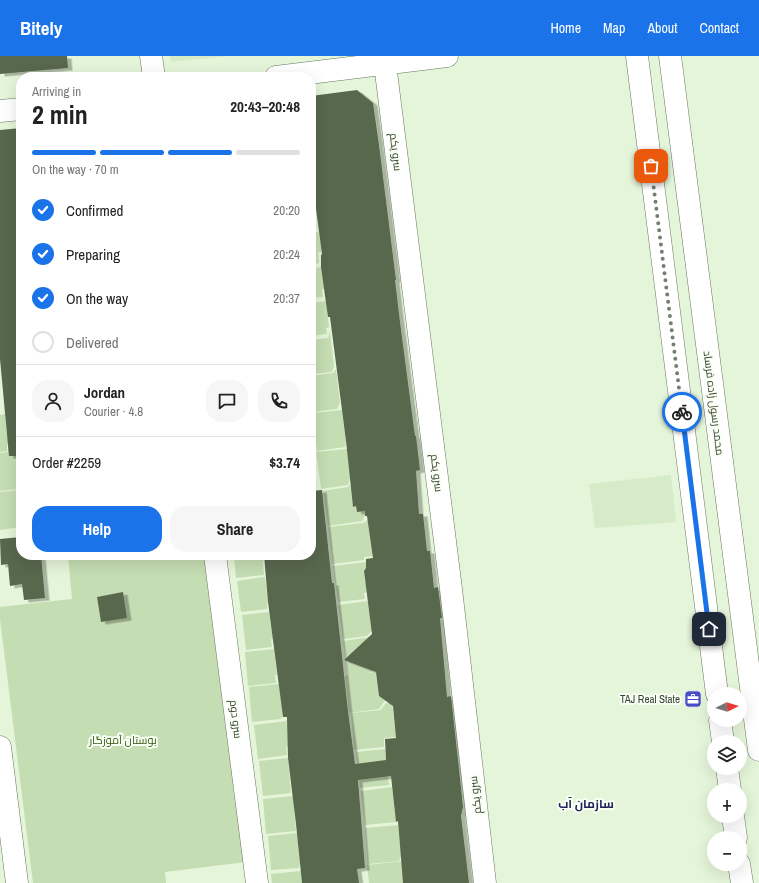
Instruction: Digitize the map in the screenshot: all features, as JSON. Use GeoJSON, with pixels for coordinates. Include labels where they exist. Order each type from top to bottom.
{"type":"FeatureCollection","features":[{"type":"Feature","properties":{"kind":"street"},"geometry":{"type":"LineString","coordinates":[[151,56],[153,72]]}},
{"type":"Feature","properties":{"kind":"street"},"geometry":{"type":"LineString","coordinates":[[316,72],[447,56]]}},
{"type":"Feature","properties":{"kind":"street"},"geometry":{"type":"LineString","coordinates":[[637,56],[716,684],[754,669]]}},
{"type":"Feature","properties":{"kind":"street","name":"محمد رسول زاده فرساد"},"geometry":{"type":"LineString","coordinates":[[670,56],[712,382],[754,669],[759,750]]}},
{"type":"Feature","properties":{"kind":"street","name":"سرو یکم"},"geometry":{"type":"LineString","coordinates":[[385,64],[450,582],[485,883]]}},
{"type":"Feature","properties":{"kind":"street"},"geometry":{"type":"LineString","coordinates":[[0,111],[16,109]]}},
{"type":"Feature","properties":{"kind":"street"},"geometry":{"type":"LineString","coordinates":[[678,387],[712,382]]}},
{"type":"Feature","properties":{"kind":"street","name":"سرو دوم"},"geometry":{"type":"LineString","coordinates":[[216,560],[257,883]]}},
{"type":"Feature","properties":{"kind":"street"},"geometry":{"type":"LineString","coordinates":[[0,747],[17,883]]}},
{"type":"Feature","properties":{"kind":"street"},"geometry":{"type":"LineString","coordinates":[[740,871],[742,883]]}},
{"type":"Feature","properties":{"kind":"shaded area"},"geometry":{"type":"Polygon","coordinates":[[[170,56],[228,56],[171,62],[170,56]]]}},
{"type":"Feature","properties":{"kind":"shaded area"},"geometry":{"type":"Polygon","coordinates":[[[671,475],[676,522],[595,528],[589,484],[671,475]]]}},
{"type":"Feature","properties":{"kind":"green space"},"geometry":{"type":"Polygon","coordinates":[[[316,232],[319,232],[322,252],[318,252],[319,263],[316,264],[316,232]]]}},
{"type":"Feature","properties":{"kind":"green space"},"geometry":{"type":"Polygon","coordinates":[[[321,267],[325,289],[322,289],[323,297],[316,298],[316,268],[321,267]]]}},
{"type":"Feature","properties":{"kind":"green space"},"geometry":{"type":"Polygon","coordinates":[[[326,301],[329,327],[326,328],[327,334],[316,335],[316,302],[326,301]]]}},
{"type":"Feature","properties":{"kind":"green space"},"geometry":{"type":"Polygon","coordinates":[[[330,331],[334,366],[332,372],[316,374],[316,339],[328,338],[330,331]]]}},
{"type":"Feature","properties":{"kind":"green space"},"geometry":{"type":"Polygon","coordinates":[[[336,369],[340,403],[337,409],[316,411],[316,375],[333,373],[336,369]]]}},
{"type":"Feature","properties":{"kind":"green space"},"geometry":{"type":"Polygon","coordinates":[[[342,410],[346,441],[345,447],[317,451],[316,413],[342,410]]]}},
{"type":"Feature","properties":{"kind":"green space"},"geometry":{"type":"Polygon","coordinates":[[[5,414],[7,438],[15,443],[7,444],[7,451],[0,452],[0,415],[5,414]]]}},
{"type":"Feature","properties":{"kind":"green space"},"geometry":{"type":"Polygon","coordinates":[[[16,444],[16,489],[0,491],[0,453],[8,452],[8,445],[16,444]]]}},
{"type":"Feature","properties":{"kind":"green space"},"geometry":{"type":"Polygon","coordinates":[[[347,449],[350,478],[348,485],[321,489],[316,452],[347,449]]]}},
{"type":"Feature","properties":{"kind":"green space"},"geometry":{"type":"Polygon","coordinates":[[[350,484],[353,506],[365,511],[365,516],[362,521],[328,526],[323,491],[348,487],[350,484]]]}},
{"type":"Feature","properties":{"kind":"green space"},"geometry":{"type":"Polygon","coordinates":[[[16,490],[16,528],[0,530],[0,492],[16,490]]]}},
{"type":"Feature","properties":{"kind":"green space"},"geometry":{"type":"Polygon","coordinates":[[[368,520],[373,556],[364,557],[364,560],[333,564],[328,527],[363,523],[368,520]]]}},
{"type":"Feature","properties":{"kind":"green space","name":"بوستان آموزگار"},"geometry":{"type":"Polygon","coordinates":[[[68,560],[209,560],[246,862],[165,872],[166,883],[33,883],[0,619],[0,607],[72,599],[68,560]]]}},
{"type":"Feature","properties":{"kind":"green space"},"geometry":{"type":"Polygon","coordinates":[[[234,560],[264,560],[264,575],[236,578],[234,560]]]}},
{"type":"Feature","properties":{"kind":"green space"},"geometry":{"type":"Polygon","coordinates":[[[366,562],[366,568],[364,571],[365,583],[368,584],[369,592],[364,593],[365,599],[338,602],[333,566],[366,562]]]}},
{"type":"Feature","properties":{"kind":"green space"},"geometry":{"type":"Polygon","coordinates":[[[265,577],[268,602],[267,609],[241,612],[237,581],[265,577]]]}},
{"type":"Feature","properties":{"kind":"green space"},"geometry":{"type":"Polygon","coordinates":[[[368,601],[375,627],[367,636],[343,639],[338,605],[368,601]]]}},
{"type":"Feature","properties":{"kind":"green space"},"geometry":{"type":"Polygon","coordinates":[[[269,612],[273,639],[271,639],[272,647],[246,650],[242,615],[269,612]]]}},
{"type":"Feature","properties":{"kind":"green space"},"geometry":{"type":"Polygon","coordinates":[[[371,637],[382,665],[372,672],[367,673],[376,672],[379,696],[385,700],[379,709],[349,713],[345,676],[348,675],[343,641],[371,637]]]}},
{"type":"Feature","properties":{"kind":"green space"},"geometry":{"type":"Polygon","coordinates":[[[274,649],[277,675],[275,675],[276,683],[248,686],[245,652],[274,649]]]}},
{"type":"Feature","properties":{"kind":"green space"},"geometry":{"type":"Polygon","coordinates":[[[279,684],[283,717],[280,719],[252,722],[249,687],[279,684]]]}},
{"type":"Feature","properties":{"kind":"green space"},"geometry":{"type":"Polygon","coordinates":[[[386,703],[392,703],[396,737],[384,738],[384,747],[354,750],[351,713],[381,710],[386,703]]]}},
{"type":"Feature","properties":{"kind":"green space"},"geometry":{"type":"Polygon","coordinates":[[[288,718],[292,747],[286,747],[287,755],[258,759],[254,725],[286,721],[288,718]]]}},
{"type":"Feature","properties":{"kind":"green space"},"geometry":{"type":"Polygon","coordinates":[[[385,749],[389,785],[360,788],[356,752],[385,749]]]}},
{"type":"Feature","properties":{"kind":"green space"},"geometry":{"type":"Polygon","coordinates":[[[288,758],[291,793],[263,796],[259,761],[288,758]]]}},
{"type":"Feature","properties":{"kind":"green space"},"geometry":{"type":"Polygon","coordinates":[[[392,787],[396,822],[365,825],[361,791],[392,787]]]}},
{"type":"Feature","properties":{"kind":"green space"},"geometry":{"type":"Polygon","coordinates":[[[293,796],[296,831],[266,834],[263,799],[293,796]]]}},
{"type":"Feature","properties":{"kind":"green space"},"geometry":{"type":"Polygon","coordinates":[[[398,825],[401,856],[399,861],[368,864],[365,828],[398,825]]]}},
{"type":"Feature","properties":{"kind":"green space"},"geometry":{"type":"Polygon","coordinates":[[[297,833],[300,862],[299,868],[271,870],[268,836],[297,833]]]}},
{"type":"Feature","properties":{"kind":"green space"},"geometry":{"type":"Polygon","coordinates":[[[413,860],[416,883],[369,883],[367,865],[413,860]]]}},
{"type":"Feature","properties":{"kind":"green space"},"geometry":{"type":"Polygon","coordinates":[[[301,871],[302,883],[272,883],[271,874],[301,871]]]}},
{"type":"Feature","properties":{"kind":"building"},"geometry":{"type":"Polygon","coordinates":[[[0,56],[67,56],[68,68],[0,74],[0,56]]]}},
{"type":"Feature","properties":{"kind":"building"},"geometry":{"type":"Polygon","coordinates":[[[357,90],[373,103],[420,470],[416,471],[419,514],[423,514],[427,551],[430,551],[434,588],[438,587],[442,618],[440,618],[447,697],[451,696],[463,807],[461,816],[469,883],[403,883],[398,821],[396,822],[391,776],[358,780],[365,868],[357,869],[359,883],[302,883],[288,758],[287,717],[283,717],[268,602],[264,560],[316,560],[316,491],[322,490],[355,764],[386,760],[385,739],[396,738],[393,706],[379,696],[376,672],[344,660],[372,634],[364,571],[366,568],[366,559],[373,558],[367,516],[365,516],[365,511],[357,512],[356,506],[353,507],[330,317],[328,317],[321,267],[322,254],[316,209],[316,95],[357,90]]]}},
{"type":"Feature","properties":{"kind":"building"},"geometry":{"type":"Polygon","coordinates":[[[16,128],[16,456],[9,456],[0,359],[0,130],[16,128]]]}},
{"type":"Feature","properties":{"kind":"building"},"geometry":{"type":"Polygon","coordinates":[[[16,537],[16,560],[41,560],[45,598],[24,600],[22,584],[10,586],[8,564],[1,565],[0,539],[16,537]]]}},
{"type":"Feature","properties":{"kind":"building"},"geometry":{"type":"Polygon","coordinates":[[[123,592],[127,618],[101,622],[97,597],[123,592]]]}},
{"type":"Feature","properties":{"kind":"way so far"},"geometry":{"type":"LineString","coordinates":[[651,166],[682,412]]}},
{"type":"Feature","properties":{"kind":"place","name":"TAJ Real State"},"geometry":{"type":"Point","coordinates":[693,699]}},
{"type":"Feature","properties":{"kind":"district","name":"سازمان آب"},"geometry":{"type":"Point","coordinates":[586,804]}},
{"type":"Feature","properties":{"kind":"route"},"geometry":{"type":"LineString","coordinates":[[682,412],[709,629]]}}]}
